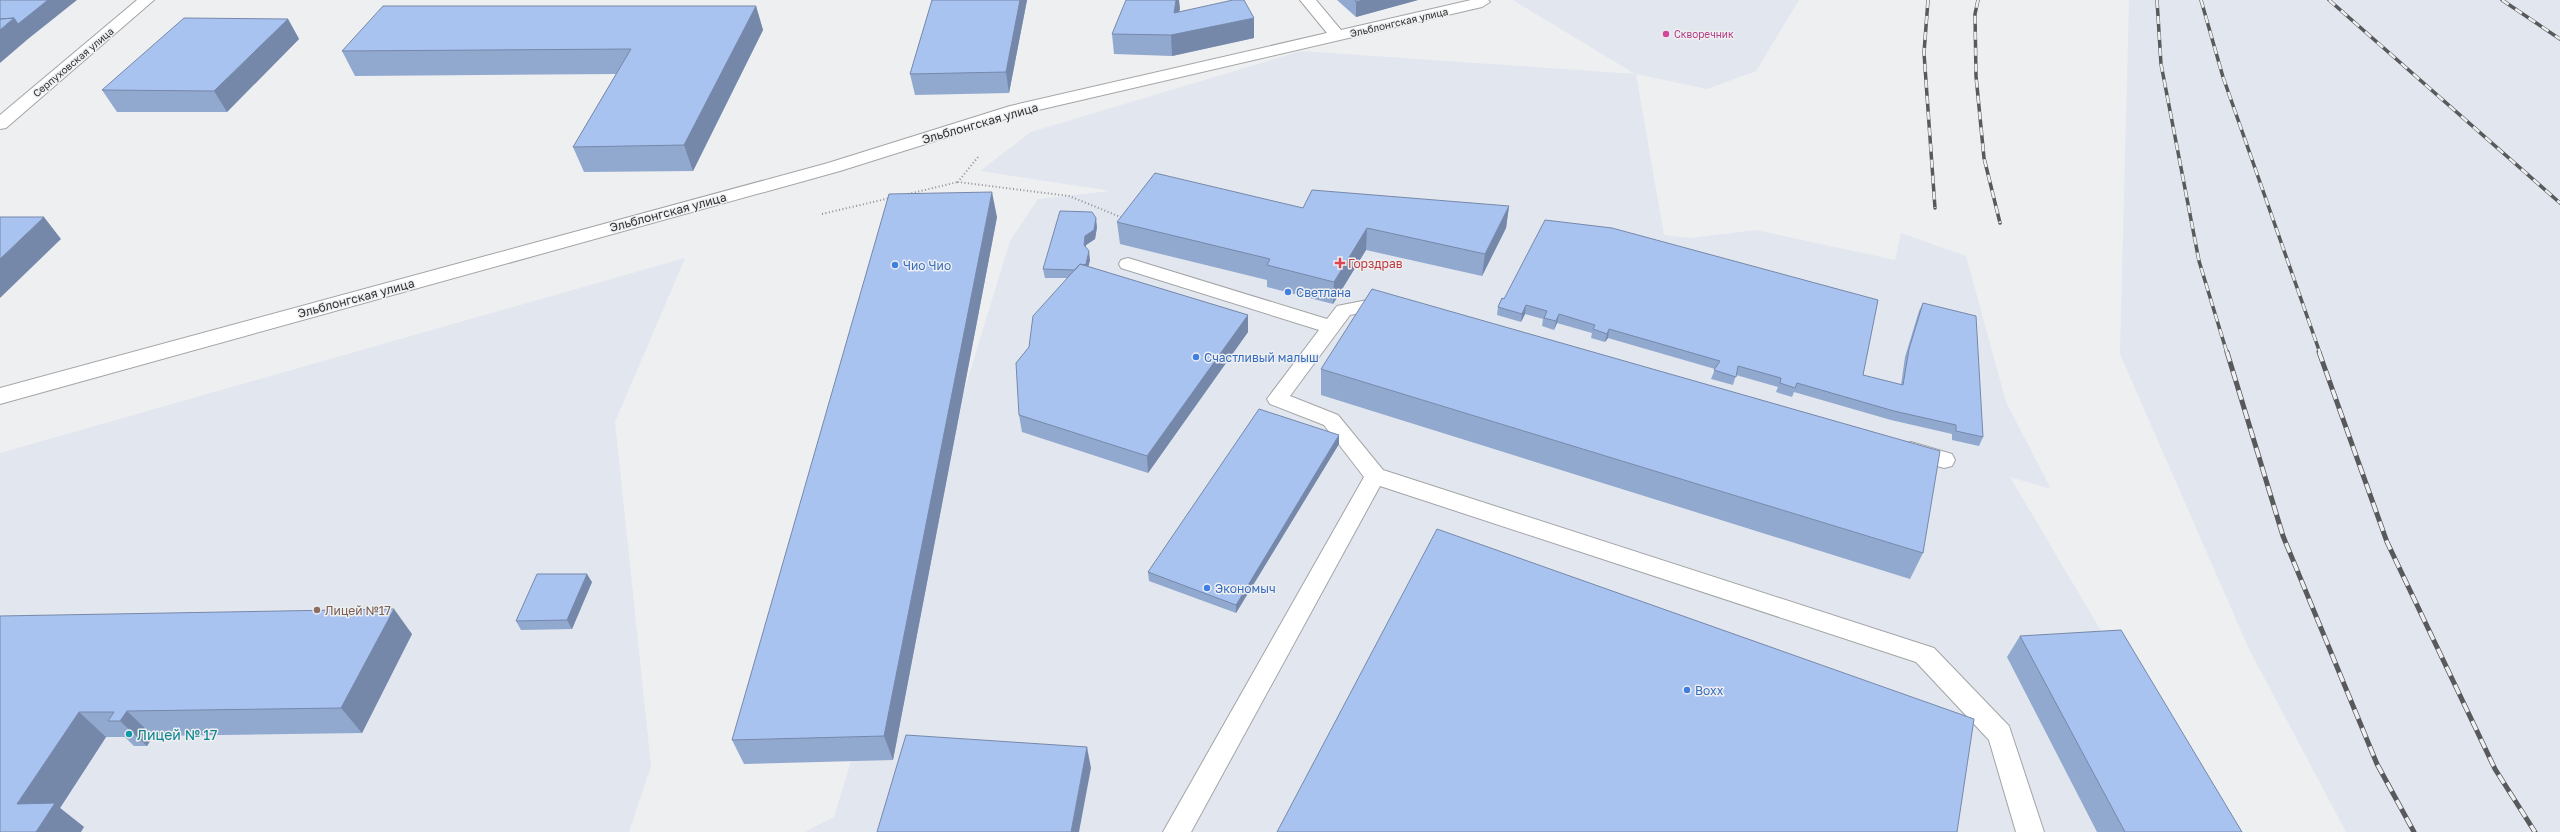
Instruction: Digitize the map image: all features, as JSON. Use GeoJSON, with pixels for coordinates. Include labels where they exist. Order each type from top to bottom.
{"type":"FeatureCollection","features":[{"type":"Feature","properties":{"kind":"street","name":"Серпуховская улица"},"geometry":{"type":"LineString","coordinates":[[0,124],[146,0]]}},
{"type":"Feature","properties":{"kind":"street","name":"Эльблонгская улица"},"geometry":{"type":"LineString","coordinates":[[1308,0],[1338,36]]}},
{"type":"Feature","properties":{"kind":"street","name":"Эльблонгская улица"},"geometry":{"type":"LineString","coordinates":[[0,396],[834,167],[1016,110],[1482,2]]}},
{"type":"Feature","properties":{"kind":"lane"},"geometry":{"type":"LineString","coordinates":[[1128,264],[1331,327]]}},
{"type":"Feature","properties":{"kind":"lane"},"geometry":{"type":"LineString","coordinates":[[1408,307],[1385,301],[1344,310],[1277,399],[1331,420],[1375,476],[1925,655],[2000,734],[2030,832]]}},
{"type":"Feature","properties":{"kind":"lane"},"geometry":{"type":"LineString","coordinates":[[1890,445],[1944,460]]}},
{"type":"Feature","properties":{"kind":"lane"},"geometry":{"type":"LineString","coordinates":[[1177,832],[1375,476]]}},
{"type":"Feature","properties":{"kind":"path"},"geometry":{"type":"LineString","coordinates":[[958,182],[1016,110]]}},
{"type":"Feature","properties":{"kind":"path"},"geometry":{"type":"LineString","coordinates":[[905,194],[958,182],[1069,196],[1124,217],[1105,252],[1128,264]]}},
{"type":"Feature","properties":{"kind":"path"},"geometry":{"type":"LineString","coordinates":[[822,214],[898,196]]}},
{"type":"Feature","properties":{"kind":"shaded area"},"geometry":{"type":"Polygon","coordinates":[[[1513,0],[1799,0],[1756,71],[1707,89],[1636,74],[1664,235],[1690,238],[1756,230],[1895,260],[1901,233],[1966,256],[2006,402],[2051,489],[2010,477],[2220,832],[805,832],[834,817],[1010,241],[1038,199],[1111,191],[980,171],[1031,132],[1301,51],[1635,74],[1513,0]]]}},
{"type":"Feature","properties":{"kind":"shaded area"},"geometry":{"type":"Polygon","coordinates":[[[2129,0],[2560,0],[2560,832],[2346,832],[2249,649],[2120,354],[2129,0]]]}},
{"type":"Feature","properties":{"kind":"shaded area","name":"Лицей №17"},"geometry":{"type":"Polygon","coordinates":[[[685,258],[615,422],[651,766],[629,832],[0,832],[0,453],[685,258]]]}},
{"type":"Feature","properties":{"kind":"building"},"geometry":{"type":"Polygon","coordinates":[[[0,0],[48,0],[18,24],[14,18],[0,19],[0,0]]]}},
{"type":"Feature","properties":{"kind":"building"},"geometry":{"type":"Polygon","coordinates":[[[932,0],[1020,0],[1006,72],[910,74],[932,0]]]}},
{"type":"Feature","properties":{"kind":"building"},"geometry":{"type":"Polygon","coordinates":[[[1126,0],[1176,0],[1174,13],[1233,0],[1244,0],[1254,18],[1171,35],[1112,34],[1126,0]]]}},
{"type":"Feature","properties":{"kind":"building"},"geometry":{"type":"Polygon","coordinates":[[[383,6],[756,6],[684,145],[573,147],[631,49],[342,51],[383,6]]]}},
{"type":"Feature","properties":{"kind":"building"},"geometry":{"type":"Polygon","coordinates":[[[14,18],[0,30],[0,19],[14,18]]]}},
{"type":"Feature","properties":{"kind":"building"},"geometry":{"type":"Polygon","coordinates":[[[184,18],[288,19],[214,91],[102,90],[184,18]]]}},
{"type":"Feature","properties":{"kind":"building"},"geometry":{"type":"Polygon","coordinates":[[[1155,173],[1303,208],[1312,190],[1509,206],[1485,254],[1367,228],[1334,282],[1267,265],[1270,259],[1117,222],[1155,173]]]}},
{"type":"Feature","properties":{"kind":"building"},"geometry":{"type":"Polygon","coordinates":[[[992,192],[884,736],[732,740],[889,194],[992,192]]]}},
{"type":"Feature","properties":{"kind":"building"},"geometry":{"type":"Polygon","coordinates":[[[1060,211],[1092,212],[1096,218],[1094,230],[1085,236],[1084,245],[1089,251],[1086,264],[1080,264],[1075,270],[1043,269],[1060,211]]]}},
{"type":"Feature","properties":{"kind":"building"},"geometry":{"type":"Polygon","coordinates":[[[0,217],[44,217],[0,259],[0,217]]]}},
{"type":"Feature","properties":{"kind":"building"},"geometry":{"type":"Polygon","coordinates":[[[1545,220],[1612,228],[1878,300],[1863,375],[1903,385],[1909,349],[1923,303],[1976,316],[1983,437],[1956,431],[1956,425],[1894,411],[1797,383],[1795,388],[1780,383],[1781,378],[1738,366],[1736,377],[1714,370],[1720,361],[1609,329],[1607,334],[1593,329],[1595,325],[1559,314],[1556,321],[1544,318],[1547,311],[1526,305],[1522,314],[1498,307],[1502,298],[1504,299],[1545,220]]]}},
{"type":"Feature","properties":{"kind":"building"},"geometry":{"type":"Polygon","coordinates":[[[1080,264],[1248,315],[1147,456],[1019,415],[1016,363],[1029,347],[1033,316],[1080,264]]]}},
{"type":"Feature","properties":{"kind":"building"},"geometry":{"type":"Polygon","coordinates":[[[1372,289],[1940,451],[1923,553],[1321,369],[1372,289]]]}},
{"type":"Feature","properties":{"kind":"building"},"geometry":{"type":"Polygon","coordinates":[[[1259,409],[1339,435],[1236,605],[1148,572],[1259,409]]]}},
{"type":"Feature","properties":{"kind":"building"},"geometry":{"type":"Polygon","coordinates":[[[1437,529],[1974,719],[1957,832],[1277,832],[1437,529]]]}},
{"type":"Feature","properties":{"kind":"building"},"geometry":{"type":"Polygon","coordinates":[[[537,574],[587,574],[567,620],[516,621],[537,574]]]}},
{"type":"Feature","properties":{"kind":"building","name":"Лицей № 17"},"geometry":{"type":"Polygon","coordinates":[[[394,609],[341,708],[127,711],[120,721],[108,721],[114,712],[79,712],[17,804],[55,803],[36,832],[0,832],[0,616],[394,609]]]}},
{"type":"Feature","properties":{"kind":"building"},"geometry":{"type":"Polygon","coordinates":[[[2121,630],[2242,832],[2125,832],[2020,636],[2121,630]]]}},
{"type":"Feature","properties":{"kind":"building"},"geometry":{"type":"Polygon","coordinates":[[[906,735],[1087,747],[1071,832],[877,832],[906,735]]]}},
{"type":"Feature","properties":{"kind":"railway"},"geometry":{"type":"LineString","coordinates":[[1928,0],[1924,53],[1935,208]]}},
{"type":"Feature","properties":{"kind":"railway"},"geometry":{"type":"LineString","coordinates":[[1978,0],[1975,14],[1976,76],[1984,158],[2000,223]]}},
{"type":"Feature","properties":{"kind":"railway"},"geometry":{"type":"LineString","coordinates":[[2157,0],[2161,64],[2199,261],[2227,353]]}},
{"type":"Feature","properties":{"kind":"railway"},"geometry":{"type":"LineString","coordinates":[[2201,0],[2223,77],[2320,353]]}},
{"type":"Feature","properties":{"kind":"railway"},"geometry":{"type":"LineString","coordinates":[[2329,0],[2560,203]]}},
{"type":"Feature","properties":{"kind":"railway"},"geometry":{"type":"LineString","coordinates":[[2502,0],[2560,39]]}},
{"type":"Feature","properties":{"kind":"railway"},"geometry":{"type":"LineString","coordinates":[[2227,352],[2283,536],[2377,764],[2414,832]]}},
{"type":"Feature","properties":{"kind":"railway"},"geometry":{"type":"LineString","coordinates":[[2319,352],[2387,542],[2495,769],[2535,832]]}},
{"type":"Feature","properties":{"kind":"place","name":"Скворечник"},"geometry":{"type":"Point","coordinates":[1666,34]}},
{"type":"Feature","properties":{"kind":"place","name":"Горздрав"},"geometry":{"type":"Point","coordinates":[1340,263]}},
{"type":"Feature","properties":{"kind":"place","name":"Чио Чио"},"geometry":{"type":"Point","coordinates":[895,265]}},
{"type":"Feature","properties":{"kind":"place","name":"Светлана"},"geometry":{"type":"Point","coordinates":[1288,292]}},
{"type":"Feature","properties":{"kind":"place","name":"Счастливый малыш"},"geometry":{"type":"Point","coordinates":[1196,357]}},
{"type":"Feature","properties":{"kind":"place","name":"Экономыч"},"geometry":{"type":"Point","coordinates":[1207,588]}},
{"type":"Feature","properties":{"kind":"place","name":"Лицей №17"},"geometry":{"type":"Point","coordinates":[317,610]}},
{"type":"Feature","properties":{"kind":"place","name":"Boxx"},"geometry":{"type":"Point","coordinates":[1687,690]}},
{"type":"Feature","properties":{"kind":"place","name":"Лицей № 17"},"geometry":{"type":"Point","coordinates":[129,734]}}]}
